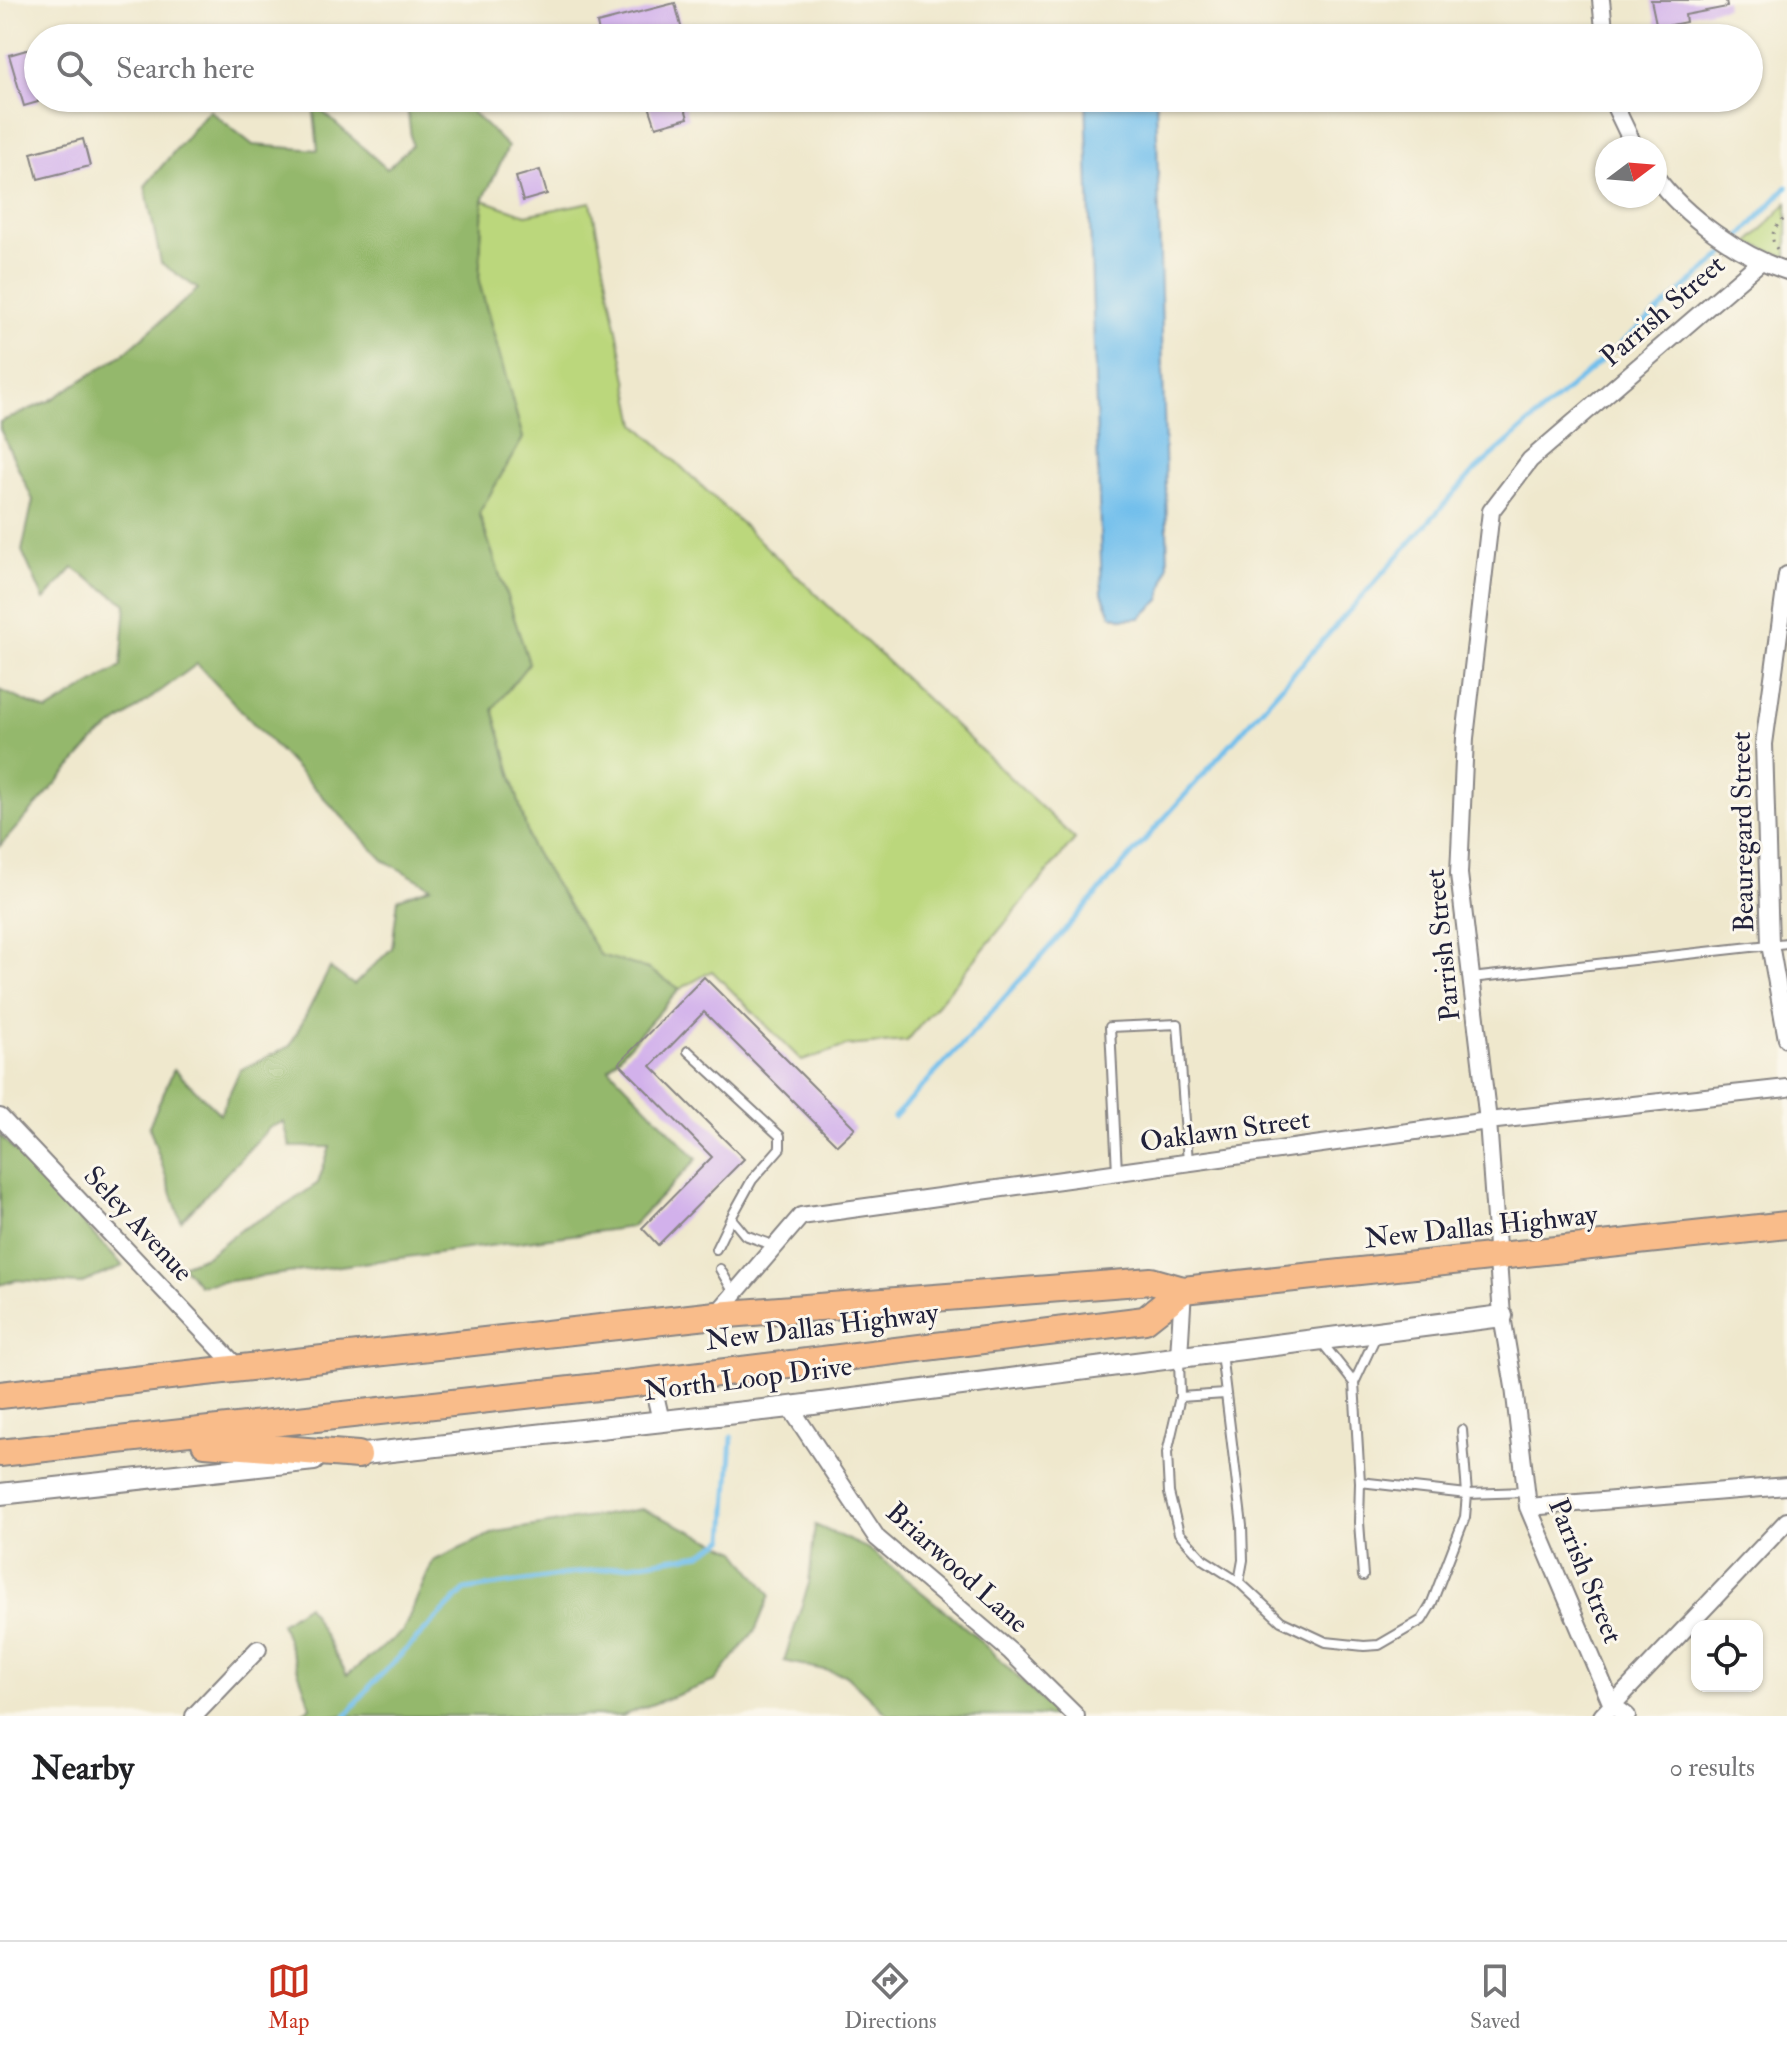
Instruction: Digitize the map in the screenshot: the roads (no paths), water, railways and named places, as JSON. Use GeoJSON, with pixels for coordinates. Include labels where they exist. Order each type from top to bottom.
{"type":"FeatureCollection","features":[{"type":"Feature","properties":{"kind":"main road","name":"New Dallas Highway"},"geometry":{"type":"LineString","coordinates":[[716,1315],[1151,1281],[1183,1290],[1787,1225]]}},
{"type":"Feature","properties":{"kind":"main road","name":"New Dallas Highway"},"geometry":{"type":"LineString","coordinates":[[142,1438],[652,1381],[1145,1320],[1183,1290]]}},
{"type":"Feature","properties":{"kind":"main road"},"geometry":{"type":"LineString","coordinates":[[0,1395],[716,1315]]}},
{"type":"Feature","properties":{"kind":"main road"},"geometry":{"type":"LineString","coordinates":[[0,1453],[142,1438],[358,1455]]}},
{"type":"Feature","properties":{"kind":"street"},"geometry":{"type":"LineString","coordinates":[[1601,0],[1604,24]]}},
{"type":"Feature","properties":{"kind":"street"},"geometry":{"type":"LineString","coordinates":[[1618,112],[1629,136]]}},
{"type":"Feature","properties":{"kind":"street"},"geometry":{"type":"LineString","coordinates":[[1667,193],[1721,238],[1755,258],[1787,271]]}},
{"type":"Feature","properties":{"kind":"street","name":"Parrish Street"},"geometry":{"type":"LineString","coordinates":[[1607,1710],[1528,1499],[1502,1316],[1488,1121],[1459,874],[1465,738],[1491,511],[1530,460],[1755,258]]}},
{"type":"Feature","properties":{"kind":"street","name":"Beauregard Street"},"geometry":{"type":"LineString","coordinates":[[1787,575],[1764,744],[1787,1039]]}},
{"type":"Feature","properties":{"kind":"street","name":"Oaklawn Street"},"geometry":{"type":"LineString","coordinates":[[716,1315],[801,1216],[1488,1121],[1787,1088]]}},
{"type":"Feature","properties":{"kind":"street","name":"Seley Avenue"},"geometry":{"type":"LineString","coordinates":[[0,1117],[237,1367]]}},
{"type":"Feature","properties":{"kind":"street"},"geometry":{"type":"LineString","coordinates":[[1179,1356],[1183,1290]]}},
{"type":"Feature","properties":{"kind":"street","name":"North Loop Drive"},"geometry":{"type":"LineString","coordinates":[[0,1494],[790,1407],[1502,1316]]}},
{"type":"Feature","properties":{"kind":"street"},"geometry":{"type":"LineString","coordinates":[[652,1381],[661,1421]]}},
{"type":"Feature","properties":{"kind":"street","name":"Briarwood Lane"},"geometry":{"type":"LineString","coordinates":[[790,1407],[877,1538],[1011,1652],[1076,1716]]}},
{"type":"Feature","properties":{"kind":"street"},"geometry":{"type":"LineString","coordinates":[[1528,1499],[1787,1486]]}},
{"type":"Feature","properties":{"kind":"street"},"geometry":{"type":"LineString","coordinates":[[1627,1716],[1607,1710],[1787,1521]]}},
{"type":"Feature","properties":{"kind":"street"},"geometry":{"type":"LineString","coordinates":[[194,1716],[258,1649]]}},
{"type":"Feature","properties":{"kind":"lane"},"geometry":{"type":"LineString","coordinates":[[1471,978],[1778,944]]}},
{"type":"Feature","properties":{"kind":"lane"},"geometry":{"type":"LineString","coordinates":[[1117,1172],[1110,1027],[1178,1024],[1188,1162]]}},
{"type":"Feature","properties":{"kind":"lane"},"geometry":{"type":"LineString","coordinates":[[688,1051],[780,1136],[780,1148],[752,1180],[716,1249]]}},
{"type":"Feature","properties":{"kind":"lane"},"geometry":{"type":"LineString","coordinates":[[731,1218],[745,1235],[775,1246]]}},
{"type":"Feature","properties":{"kind":"lane"},"geometry":{"type":"LineString","coordinates":[[720,1269],[734,1294]]}},
{"type":"Feature","properties":{"kind":"lane"},"geometry":{"type":"LineString","coordinates":[[1363,1576],[1354,1383],[1379,1331]]}},
{"type":"Feature","properties":{"kind":"lane"},"geometry":{"type":"LineString","coordinates":[[1319,1339],[1354,1383]]}},
{"type":"Feature","properties":{"kind":"lane"},"geometry":{"type":"LineString","coordinates":[[1221,1352],[1242,1526],[1243,1560],[1239,1582]]}},
{"type":"Feature","properties":{"kind":"lane"},"geometry":{"type":"LineString","coordinates":[[1179,1356],[1180,1397],[1167,1453],[1169,1493],[1179,1533],[1203,1559],[1239,1582],[1281,1621],[1326,1642],[1379,1645],[1422,1620],[1431,1605],[1465,1517],[1467,1494],[1462,1430]]}},
{"type":"Feature","properties":{"kind":"lane"},"geometry":{"type":"LineString","coordinates":[[1180,1397],[1225,1394]]}},
{"type":"Feature","properties":{"kind":"lane"},"geometry":{"type":"LineString","coordinates":[[1360,1482],[1528,1499]]}},
{"type":"Feature","properties":{"kind":"water"},"geometry":{"type":"Polygon","coordinates":[[[1086,112],[1156,112],[1168,567],[1160,600],[1140,618],[1124,619],[1111,615],[1102,593],[1086,112]]]}},
{"type":"Feature","properties":{"kind":"waterway"},"geometry":{"type":"LineString","coordinates":[[894,1117],[971,1035],[1473,472],[1724,254],[1787,187]]}},
{"type":"Feature","properties":{"kind":"waterway"},"geometry":{"type":"LineString","coordinates":[[346,1716],[371,1685],[465,1590],[701,1554],[725,1539],[732,1437]]}}]}
